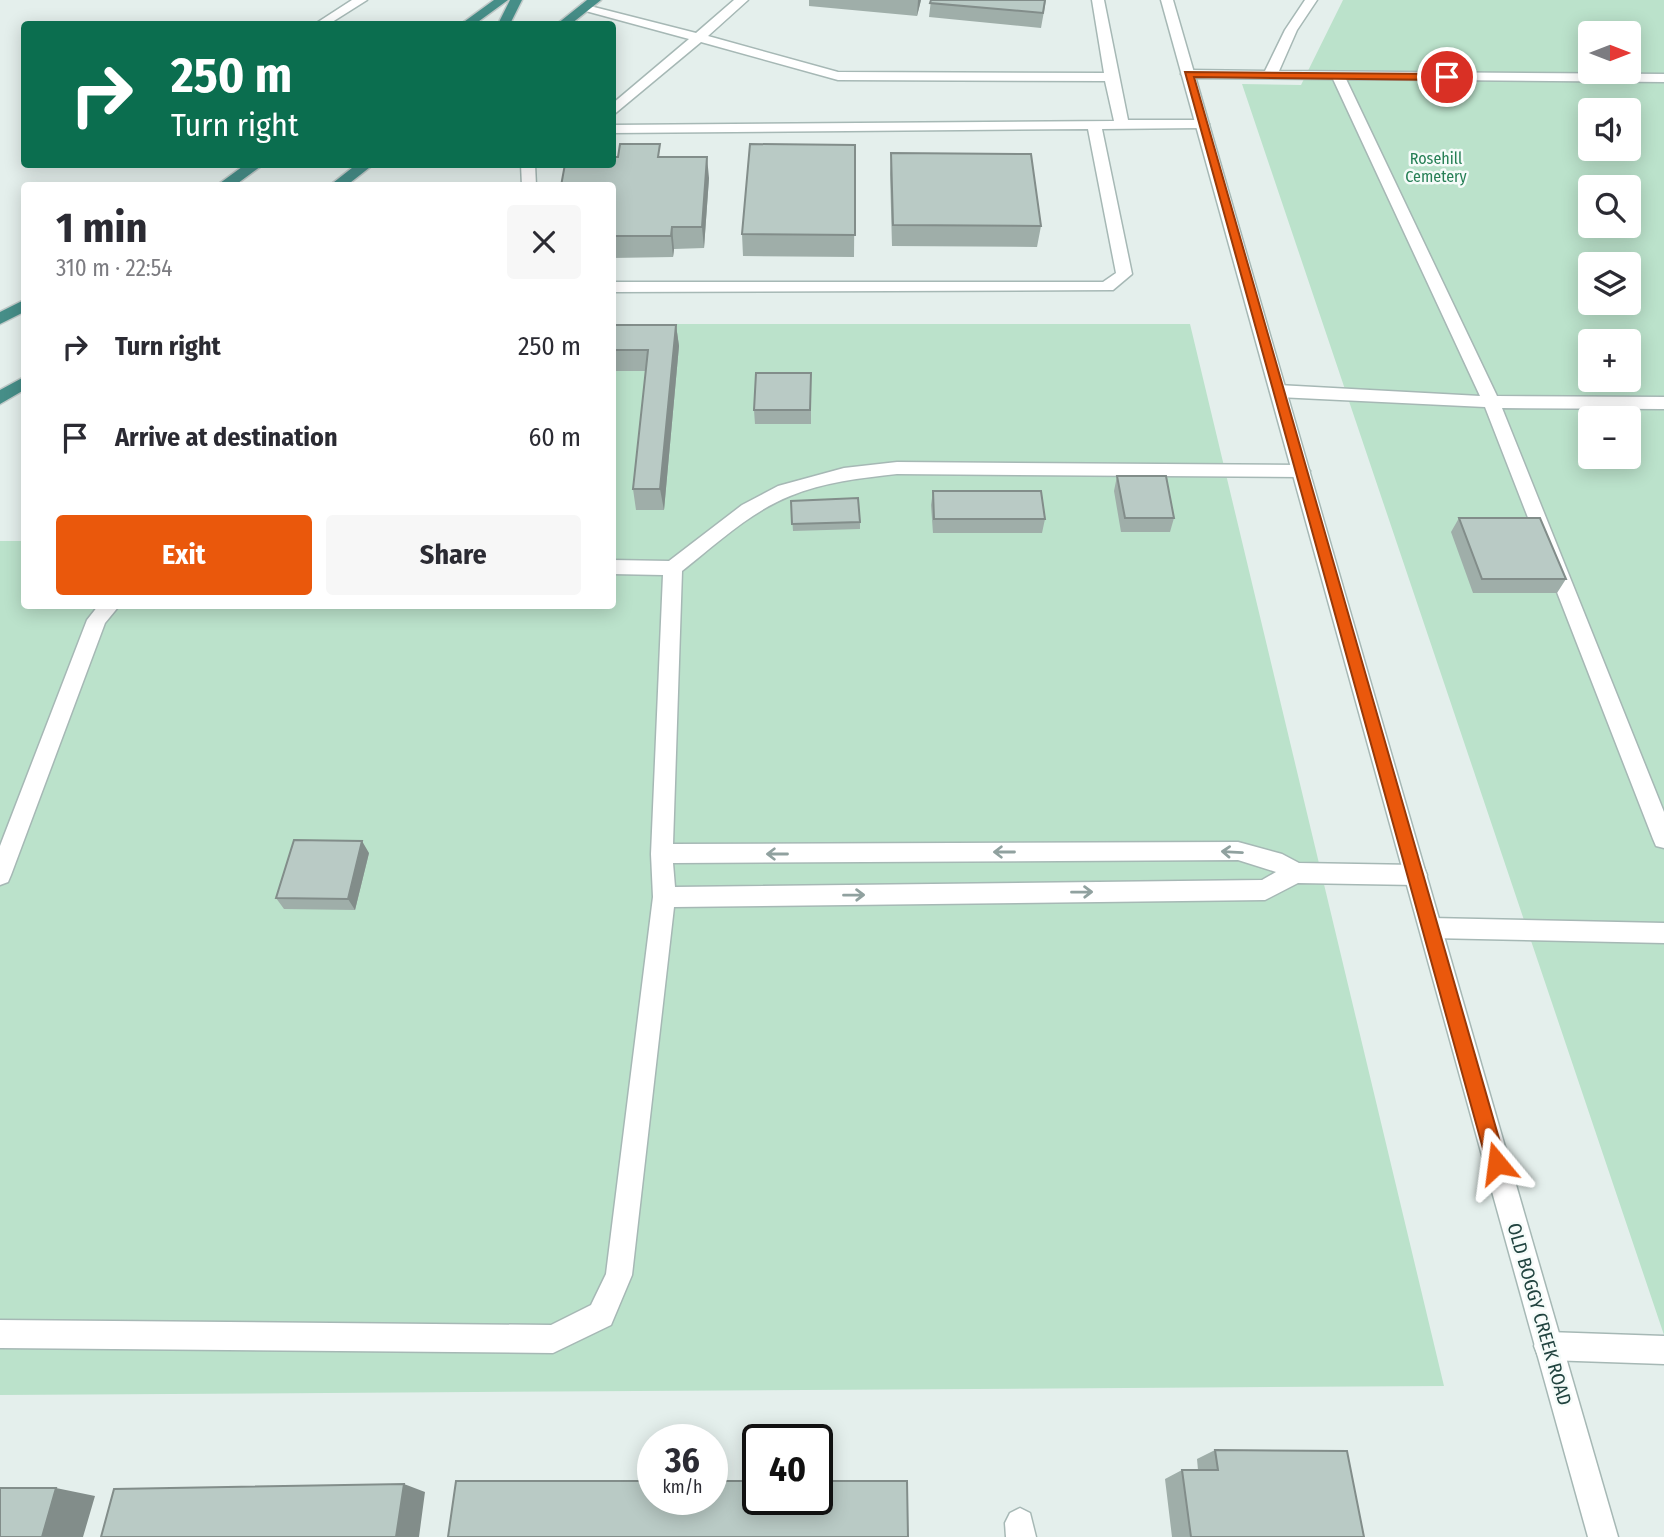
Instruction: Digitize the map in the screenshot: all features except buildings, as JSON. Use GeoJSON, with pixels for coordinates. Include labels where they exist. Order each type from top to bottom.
{"type":"FeatureCollection","features":[{"type":"Feature","properties":{"kind":"highway"},"geometry":{"type":"LineString","coordinates":[[471,21],[502,0]]}},
{"type":"Feature","properties":{"kind":"highway"},"geometry":{"type":"LineString","coordinates":[[506,21],[516,0]]}},
{"type":"Feature","properties":{"kind":"highway"},"geometry":{"type":"LineString","coordinates":[[567,21],[591,4]]}},
{"type":"Feature","properties":{"kind":"highway"},"geometry":{"type":"LineString","coordinates":[[229,182],[251,168]]}},
{"type":"Feature","properties":{"kind":"highway"},"geometry":{"type":"LineString","coordinates":[[342,182],[361,168]]}},
{"type":"Feature","properties":{"kind":"highway"},"geometry":{"type":"LineString","coordinates":[[0,319],[21,307]]}},
{"type":"Feature","properties":{"kind":"highway"},"geometry":{"type":"LineString","coordinates":[[0,398],[21,385]]}},
{"type":"Feature","properties":{"kind":"street"},"geometry":{"type":"LineString","coordinates":[[326,21],[361,0]]}},
{"type":"Feature","properties":{"kind":"street"},"geometry":{"type":"LineString","coordinates":[[616,109],[701,39],[742,0]]}},
{"type":"Feature","properties":{"kind":"street"},"geometry":{"type":"LineString","coordinates":[[1098,0],[1122,124]]}},
{"type":"Feature","properties":{"kind":"street","name":"OLD BOGGY CREEK ROAD"},"geometry":{"type":"LineString","coordinates":[[1167,0],[1603,1537]]}},
{"type":"Feature","properties":{"kind":"street"},"geometry":{"type":"LineString","coordinates":[[1270,75],[1291,30],[1311,0]]}},
{"type":"Feature","properties":{"kind":"street"},"geometry":{"type":"LineString","coordinates":[[591,4],[701,39],[838,76],[1111,77]]}},
{"type":"Feature","properties":{"kind":"street"},"geometry":{"type":"LineString","coordinates":[[1188,74],[1664,78]]}},
{"type":"Feature","properties":{"kind":"street"},"geometry":{"type":"LineString","coordinates":[[1338,76],[1491,402],[1664,839]]}},
{"type":"Feature","properties":{"kind":"street"},"geometry":{"type":"LineString","coordinates":[[616,287],[1107,287],[1124,274],[1094,124]]}},
{"type":"Feature","properties":{"kind":"street"},"geometry":{"type":"LineString","coordinates":[[616,129],[1202,124]]}},
{"type":"Feature","properties":{"kind":"street"},"geometry":{"type":"LineString","coordinates":[[1278,391],[1491,402],[1664,402]]}},
{"type":"Feature","properties":{"kind":"street"},"geometry":{"type":"LineString","coordinates":[[616,567],[673,568],[748,510],[784,491],[844,474],[897,468],[1301,471]]}},
{"type":"Feature","properties":{"kind":"street"},"geometry":{"type":"LineString","coordinates":[[0,1334],[553,1339],[601,1315],[619,1275],[664,897],[662,854],[673,568]]}},
{"type":"Feature","properties":{"kind":"street"},"geometry":{"type":"LineString","coordinates":[[1,871],[97,620],[106,609]]}},
{"type":"Feature","properties":{"kind":"street"},"geometry":{"type":"LineString","coordinates":[[662,854],[1238,851],[1282,863],[1295,873]]}},
{"type":"Feature","properties":{"kind":"street"},"geometry":{"type":"LineString","coordinates":[[664,897],[1265,890],[1295,873],[1416,875]]}},
{"type":"Feature","properties":{"kind":"street"},"geometry":{"type":"LineString","coordinates":[[1431,928],[1664,933]]}},
{"type":"Feature","properties":{"kind":"street"},"geometry":{"type":"LineString","coordinates":[[1548,1346],[1664,1350]]}},
{"type":"Feature","properties":{"kind":"green space","name":"Rosehill Cemetery"},"geometry":{"type":"Polygon","coordinates":[[[1343,0],[1664,0],[1664,1335],[1242,84],[1301,85],[1343,0]]]}},
{"type":"Feature","properties":{"kind":"green space"},"geometry":{"type":"Polygon","coordinates":[[[616,324],[1190,324],[1444,1386],[0,1395],[0,541],[21,541],[21,609],[616,609],[616,324]]]}},
{"type":"Feature","properties":{"kind":"route"},"geometry":{"type":"LineString","coordinates":[[1447,77],[1188,74],[1497,1163]]}}]}
